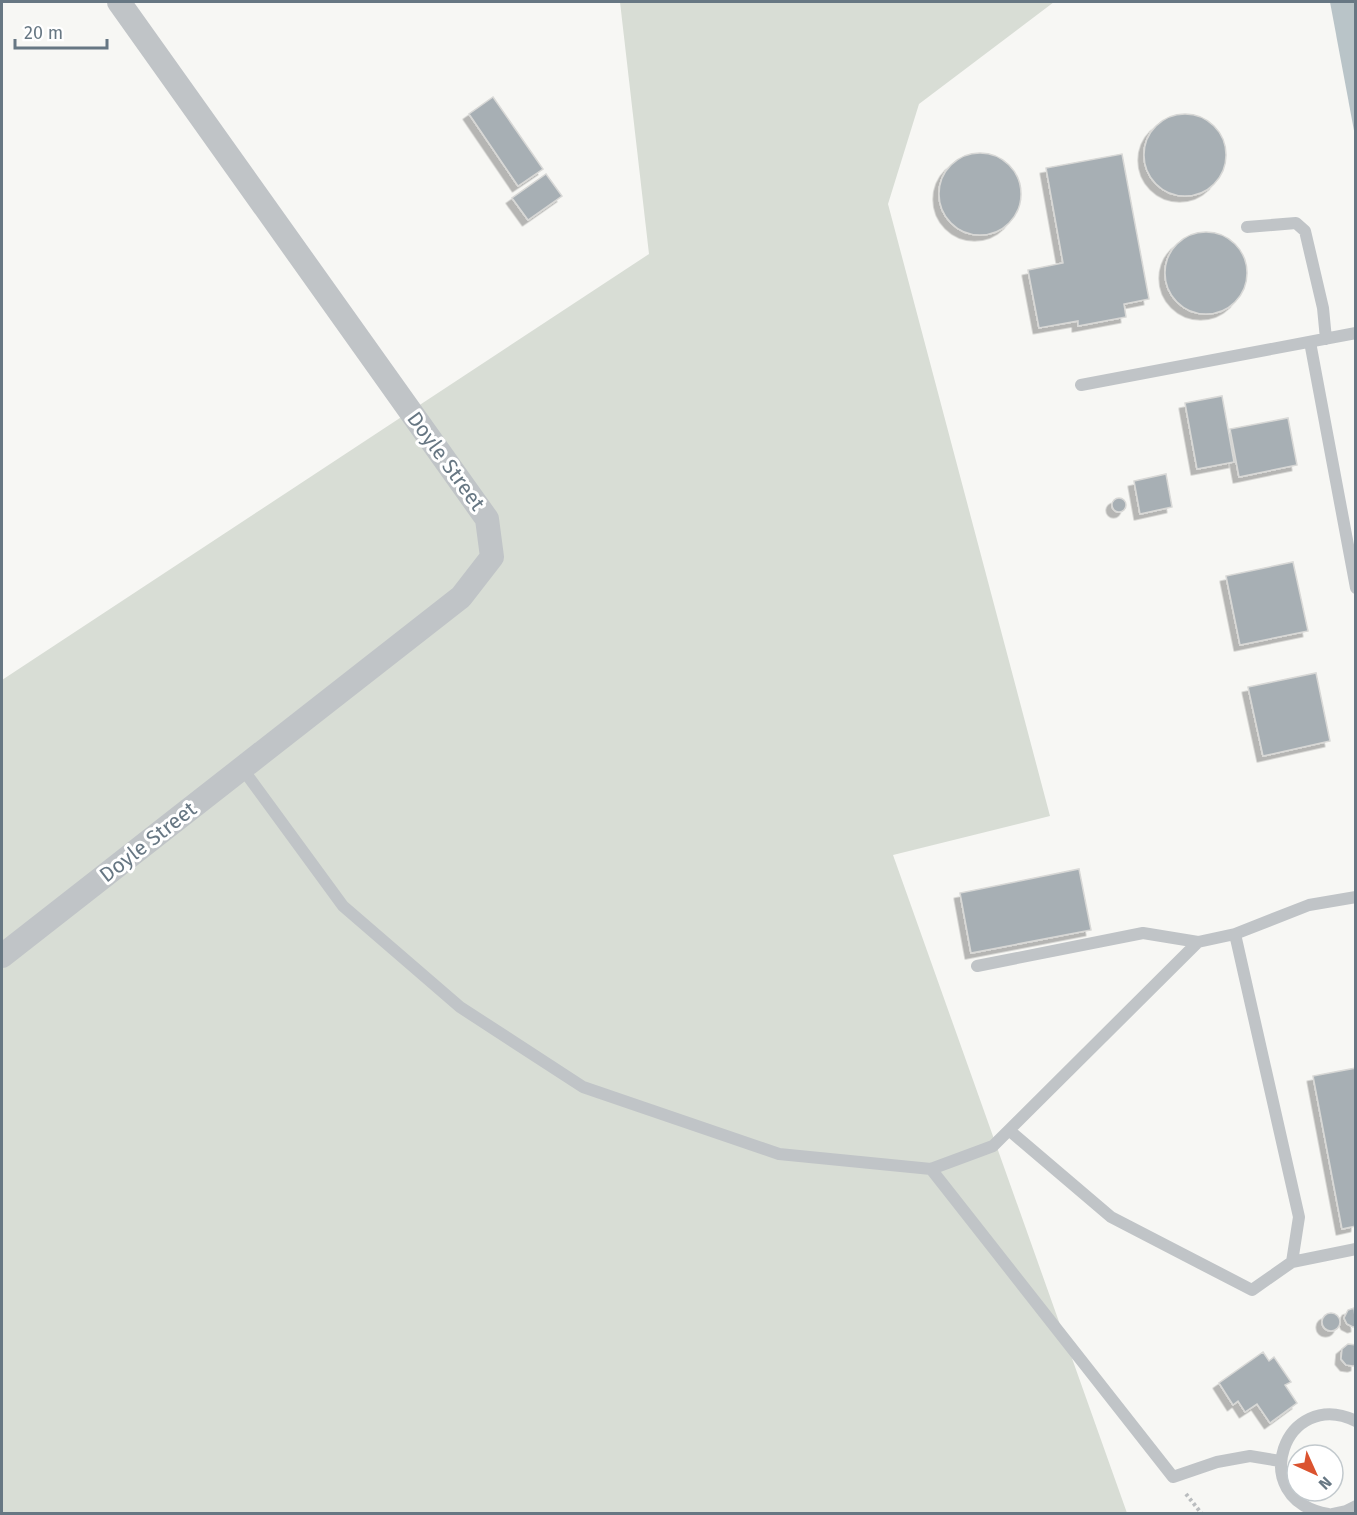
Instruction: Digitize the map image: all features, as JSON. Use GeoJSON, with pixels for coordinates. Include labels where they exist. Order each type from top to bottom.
{"type":"FeatureCollection","features":[{"type":"Feature","properties":{"kind":"street","name":"Doyle Street"},"geometry":{"type":"LineString","coordinates":[[2,956],[461,597],[492,557],[487,519],[119,2]]}},
{"type":"Feature","properties":{"kind":"lane"},"geometry":{"type":"LineString","coordinates":[[1247,227],[1296,223],[1305,231],[1323,308],[1326,339]]}},
{"type":"Feature","properties":{"kind":"lane"},"geometry":{"type":"LineString","coordinates":[[1081,385],[1356,333]]}},
{"type":"Feature","properties":{"kind":"lane"},"geometry":{"type":"LineString","coordinates":[[1310,342],[1356,588]]}},
{"type":"Feature","properties":{"kind":"lane"},"geometry":{"type":"LineString","coordinates":[[243,768],[343,906],[460,1007],[583,1088],[778,1154],[931,1169],[993,1146],[1198,942]]}},
{"type":"Feature","properties":{"kind":"lane"},"geometry":{"type":"LineString","coordinates":[[977,966],[1143,933],[1198,942],[1235,934],[1309,905],[1356,897]]}},
{"type":"Feature","properties":{"kind":"lane"},"geometry":{"type":"LineString","coordinates":[[1235,934],[1299,1217],[1292,1262]]}},
{"type":"Feature","properties":{"kind":"lane"},"geometry":{"type":"LineString","coordinates":[[1010,1131],[1111,1217],[1252,1290],[1292,1262],[1356,1250]]}},
{"type":"Feature","properties":{"kind":"lane"},"geometry":{"type":"LineString","coordinates":[[931,1169],[1173,1477],[1216,1462],[1250,1456],[1280,1461]]}},
{"type":"Feature","properties":{"kind":"lane"},"geometry":{"type":"LineString","coordinates":[[1356,1421],[1338,1414],[1322,1415],[1306,1420],[1293,1431],[1284,1445],[1280,1461],[1282,1477],[1288,1492],[1300,1504],[1314,1511],[1330,1514],[1346,1511],[1356,1506]]}},
{"type":"Feature","properties":{"kind":"shaded area"},"geometry":{"type":"Polygon","coordinates":[[[620,2],[1054,2],[919,104],[888,204],[1050,816],[893,855],[1127,1513],[2,1514],[2,680],[649,254],[620,2]]]}},
{"type":"Feature","properties":{"kind":"shaded area"},"geometry":{"type":"Polygon","coordinates":[[[1330,2],[1355,2],[1355,136],[1330,2]]]}},
{"type":"Feature","properties":{"kind":"building"},"geometry":{"type":"Polygon","coordinates":[[[493,97],[543,169],[518,186],[469,114],[493,97]]]}},
{"type":"Feature","properties":{"kind":"building"},"geometry":{"type":"Polygon","coordinates":[[[1185,114],[1201,117],[1214,126],[1223,139],[1226,155],[1223,171],[1214,184],[1201,193],[1185,196],[1169,193],[1156,184],[1147,171],[1144,155],[1147,139],[1156,126],[1169,117],[1185,114]]]}},
{"type":"Feature","properties":{"kind":"building"},"geometry":{"type":"Polygon","coordinates":[[[980,153],[996,156],[1009,165],[1018,178],[1021,194],[1018,210],[1009,223],[996,232],[980,235],[964,232],[951,223],[942,210],[939,194],[942,178],[951,165],[964,156],[980,153]]]}},
{"type":"Feature","properties":{"kind":"building"},"geometry":{"type":"Polygon","coordinates":[[[1122,154],[1149,299],[1124,304],[1126,317],[1078,326],[1078,321],[1039,328],[1028,270],[1063,263],[1046,168],[1122,154]]]}},
{"type":"Feature","properties":{"kind":"building"},"geometry":{"type":"Polygon","coordinates":[[[546,174],[562,196],[528,220],[512,198],[546,174]]]}},
{"type":"Feature","properties":{"kind":"building"},"geometry":{"type":"Polygon","coordinates":[[[1206,232],[1222,235],[1235,244],[1244,257],[1247,273],[1244,289],[1235,302],[1222,311],[1206,314],[1190,311],[1177,302],[1168,289],[1165,273],[1168,257],[1177,244],[1190,235],[1206,232]]]}},
{"type":"Feature","properties":{"kind":"building"},"geometry":{"type":"Polygon","coordinates":[[[1222,396],[1234,462],[1197,469],[1185,403],[1222,396]]]}},
{"type":"Feature","properties":{"kind":"building"},"geometry":{"type":"Polygon","coordinates":[[[1288,418],[1297,465],[1239,477],[1230,429],[1288,418]]]}},
{"type":"Feature","properties":{"kind":"building"},"geometry":{"type":"Polygon","coordinates":[[[1166,474],[1172,507],[1140,514],[1134,481],[1166,474]]]}},
{"type":"Feature","properties":{"kind":"building"},"geometry":{"type":"Polygon","coordinates":[[[1116,498],[1122,498],[1126,505],[1122,512],[1116,512],[1112,508],[1112,502],[1116,498]]]}},
{"type":"Feature","properties":{"kind":"building"},"geometry":{"type":"Polygon","coordinates":[[[1293,562],[1308,631],[1240,645],[1226,576],[1293,562]]]}},
{"type":"Feature","properties":{"kind":"building"},"geometry":{"type":"Polygon","coordinates":[[[1316,673],[1330,741],[1263,756],[1248,687],[1316,673]]]}},
{"type":"Feature","properties":{"kind":"building"},"geometry":{"type":"Polygon","coordinates":[[[1079,869],[1091,930],[971,953],[960,893],[1079,869]]]}},
{"type":"Feature","properties":{"kind":"building"},"geometry":{"type":"Polygon","coordinates":[[[1356,1068],[1356,1226],[1342,1229],[1313,1076],[1356,1068]]]}},
{"type":"Feature","properties":{"kind":"building"},"geometry":{"type":"Polygon","coordinates":[[[1354,1308],[1356,1326],[1353,1327],[1347,1324],[1344,1318],[1348,1310],[1354,1308]]]}},
{"type":"Feature","properties":{"kind":"building"},"geometry":{"type":"Polygon","coordinates":[[[1331,1313],[1337,1316],[1340,1322],[1337,1328],[1331,1331],[1325,1328],[1322,1322],[1325,1316],[1331,1313]]]}},
{"type":"Feature","properties":{"kind":"building"},"geometry":{"type":"Polygon","coordinates":[[[1348,1344],[1356,1345],[1356,1365],[1353,1366],[1346,1365],[1341,1359],[1342,1349],[1348,1344]]]}},
{"type":"Feature","properties":{"kind":"building"},"geometry":{"type":"Polygon","coordinates":[[[1263,1352],[1269,1361],[1274,1357],[1291,1382],[1285,1385],[1297,1403],[1270,1423],[1257,1404],[1245,1412],[1238,1401],[1233,1405],[1219,1383],[1263,1352]]]}}]}
